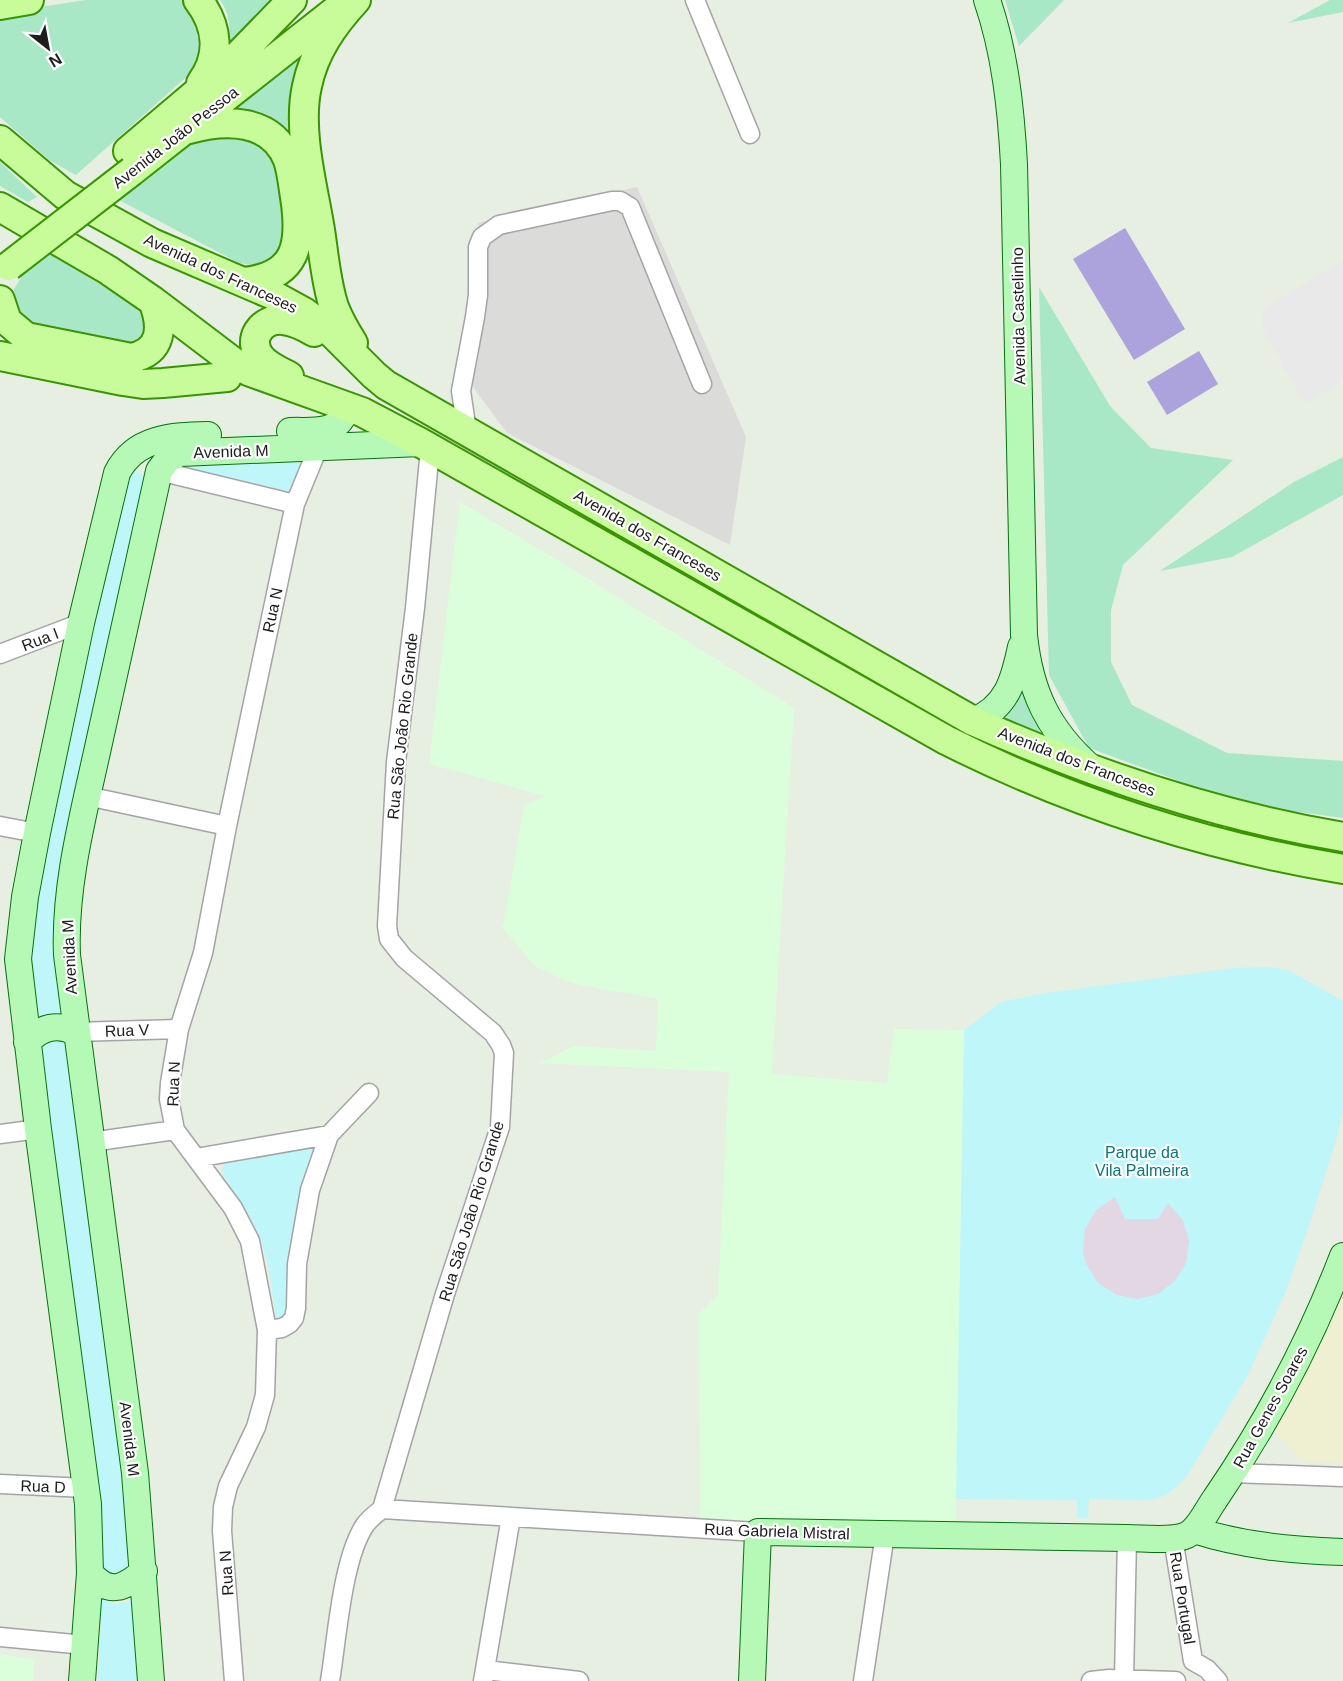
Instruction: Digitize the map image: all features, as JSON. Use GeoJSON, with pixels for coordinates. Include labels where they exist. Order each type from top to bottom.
{"type":"FeatureCollection","features":[{"type":"Feature","properties":{"kind":"main road"},"geometry":{"type":"LineString","coordinates":[[0,5],[29,0]]}},
{"type":"Feature","properties":{"kind":"main road"},"geometry":{"type":"LineString","coordinates":[[198,0],[211,21],[216,39],[216,51],[209,71],[185,116],[210,123],[242,123],[271,137],[287,158],[299,222],[298,241],[294,252],[282,268],[262,279],[243,282]]}},
{"type":"Feature","properties":{"kind":"main road","name":"Avenida João Pessoa"},"geometry":{"type":"LineString","coordinates":[[185,116],[226,68],[292,0]]}},
{"type":"Feature","properties":{"kind":"main road","name":"Avenida João Pessoa"},"geometry":{"type":"LineString","coordinates":[[3,270],[185,116],[350,0]]}},
{"type":"Feature","properties":{"kind":"main road"},"geometry":{"type":"LineString","coordinates":[[356,0],[339,19],[319,49],[309,76],[303,110],[305,141],[330,291],[339,320],[374,375]]}},
{"type":"Feature","properties":{"kind":"main road","name":"Avenida dos Franceses"},"geometry":{"type":"LineString","coordinates":[[0,140],[65,195],[152,243],[288,302],[323,325],[386,385],[973,721],[1040,751],[1095,772],[1205,807],[1288,827],[1343,837]]}},
{"type":"Feature","properties":{"kind":"main road","name":"Avenida dos Franceses"},"geometry":{"type":"LineString","coordinates":[[0,207],[79,252],[248,371],[425,446],[946,740],[986,760],[1082,800],[1143,821],[1239,848],[1343,869]]}},
{"type":"Feature","properties":{"kind":"main road"},"geometry":{"type":"LineString","coordinates":[[0,300],[7,321],[26,337],[130,358],[146,352],[157,338],[163,309]]}},
{"type":"Feature","properties":{"kind":"main road"},"geometry":{"type":"LineString","coordinates":[[163,309],[201,356],[227,376],[352,414]]}},
{"type":"Feature","properties":{"kind":"main road"},"geometry":{"type":"LineString","coordinates":[[352,414],[269,365],[257,352],[256,334],[263,325],[274,320],[296,323],[320,335],[374,375]]}},
{"type":"Feature","properties":{"kind":"main road"},"geometry":{"type":"LineString","coordinates":[[0,356],[143,384],[227,376]]}},
{"type":"Feature","properties":{"kind":"street"},"geometry":{"type":"LineString","coordinates":[[695,0],[750,134]]}},
{"type":"Feature","properties":{"kind":"street","name":"Avenida Castelinho"},"geometry":{"type":"LineString","coordinates":[[987,0],[1005,72],[1011,115],[1024,635],[1028,668],[1044,711],[1066,745],[1095,772]]}},
{"type":"Feature","properties":{"kind":"street"},"geometry":{"type":"LineString","coordinates":[[473,435],[473,391],[466,368],[478,295],[478,247],[482,237],[499,225],[612,201],[620,201],[630,207],[702,384]]}},
{"type":"Feature","properties":{"kind":"street","name":"Avenida M"},"geometry":{"type":"LineString","coordinates":[[82,1681],[90,1573],[86,1488],[38,1129],[18,959],[25,897],[37,833],[81,623],[117,473],[127,458],[154,440],[174,436],[323,430],[335,426],[352,414]]}},
{"type":"Feature","properties":{"kind":"street"},"geometry":{"type":"LineString","coordinates":[[146,444],[159,471],[295,504]]}},
{"type":"Feature","properties":{"kind":"street","name":"Avenida M"},"geometry":{"type":"LineString","coordinates":[[151,1681],[135,1473],[75,1032],[65,926],[87,796],[159,471],[168,459],[180,453],[425,446]]}},
{"type":"Feature","properties":{"kind":"street","name":"Rua São João Rio Grande"},"geometry":{"type":"LineString","coordinates":[[330,1681],[352,1553],[366,1523],[382,1509],[445,1294],[500,1126],[504,1053],[493,1033],[404,958],[389,939],[387,903],[396,762],[415,608],[425,446]]}},
{"type":"Feature","properties":{"kind":"street","name":"Rua N"},"geometry":{"type":"LineString","coordinates":[[234,1681],[222,1531],[223,1507],[228,1486],[256,1427],[265,1395],[267,1330],[250,1241],[233,1208],[175,1130],[170,1083],[179,1029],[203,953],[227,826],[295,504],[318,448]]}},
{"type":"Feature","properties":{"kind":"street","name":"Rua I"},"geometry":{"type":"LineString","coordinates":[[0,654],[81,623]]}},
{"type":"Feature","properties":{"kind":"street","name":"Avenida Castelinho"},"geometry":{"type":"LineString","coordinates":[[973,721],[997,708],[1006,695],[1014,680],[1024,635]]}},
{"type":"Feature","properties":{"kind":"street"},"geometry":{"type":"LineString","coordinates":[[87,796],[227,826]]}},
{"type":"Feature","properties":{"kind":"street"},"geometry":{"type":"LineString","coordinates":[[0,826],[37,833]]}},
{"type":"Feature","properties":{"kind":"street"},"geometry":{"type":"LineString","coordinates":[[27,1042],[41,1030],[50,1028],[67,1028],[75,1032]]}},
{"type":"Feature","properties":{"kind":"street","name":"Rua V"},"geometry":{"type":"LineString","coordinates":[[75,1032],[179,1029]]}},
{"type":"Feature","properties":{"kind":"street"},"geometry":{"type":"LineString","coordinates":[[267,1330],[282,1328],[294,1318],[297,1264],[303,1223],[310,1190],[329,1135],[369,1093]]}},
{"type":"Feature","properties":{"kind":"street"},"geometry":{"type":"LineString","coordinates":[[0,1134],[38,1129]]}},
{"type":"Feature","properties":{"kind":"street"},"geometry":{"type":"LineString","coordinates":[[91,1142],[175,1130]]}},
{"type":"Feature","properties":{"kind":"street"},"geometry":{"type":"LineString","coordinates":[[196,1158],[329,1135]]}},
{"type":"Feature","properties":{"kind":"street","name":"Rua Genes Soares"},"geometry":{"type":"LineString","coordinates":[[1184,1534],[1233,1473],[1272,1408],[1326,1300],[1343,1256]]}},
{"type":"Feature","properties":{"kind":"street"},"geometry":{"type":"LineString","coordinates":[[1233,1473],[1343,1477]]}},
{"type":"Feature","properties":{"kind":"street","name":"Rua D"},"geometry":{"type":"LineString","coordinates":[[0,1484],[86,1488]]}},
{"type":"Feature","properties":{"kind":"street","name":"Rua Gabriela Mistral"},"geometry":{"type":"LineString","coordinates":[[382,1509],[758,1532],[1128,1538],[1184,1534],[1301,1551],[1343,1552]]}},
{"type":"Feature","properties":{"kind":"street"},"geometry":{"type":"LineString","coordinates":[[511,1516],[485,1675],[579,1681]]}},
{"type":"Feature","properties":{"kind":"street"},"geometry":{"type":"LineString","coordinates":[[752,1681],[758,1532]]}},
{"type":"Feature","properties":{"kind":"street"},"geometry":{"type":"LineString","coordinates":[[863,1681],[885,1534]]}},
{"type":"Feature","properties":{"kind":"street","name":"Rua Portugal"},"geometry":{"type":"LineString","coordinates":[[1184,1534],[1193,1661],[1207,1669],[1218,1681]]}},
{"type":"Feature","properties":{"kind":"street"},"geometry":{"type":"LineString","coordinates":[[1128,1538],[1109,1680],[1176,1681],[1193,1661]]}},
{"type":"Feature","properties":{"kind":"street"},"geometry":{"type":"LineString","coordinates":[[90,1573],[104,1586],[113,1588],[123,1586],[144,1571]]}},
{"type":"Feature","properties":{"kind":"street"},"geometry":{"type":"LineString","coordinates":[[0,1637],[85,1645]]}},
{"type":"Feature","properties":{"kind":"shaded area"},"geometry":{"type":"Polygon","coordinates":[[[86,0],[186,0],[191,3],[204,51],[192,72],[76,175],[49,160],[0,117],[0,13],[86,0]]]}},
{"type":"Feature","properties":{"kind":"shaded area"},"geometry":{"type":"Polygon","coordinates":[[[220,0],[275,0],[227,51],[229,24],[220,0]]]}},
{"type":"Feature","properties":{"kind":"shaded area"},"geometry":{"type":"Polygon","coordinates":[[[1005,0],[1064,0],[1019,46],[1005,0]]]}},
{"type":"Feature","properties":{"kind":"shaded area"},"geometry":{"type":"Polygon","coordinates":[[[1330,0],[1343,0],[1343,12],[1288,23],[1330,0]]]}},
{"type":"Feature","properties":{"kind":"shaded area"},"geometry":{"type":"Polygon","coordinates":[[[312,39],[299,150],[261,116],[242,109],[231,108],[312,39]]]}},
{"type":"Feature","properties":{"kind":"shaded area"},"geometry":{"type":"Polygon","coordinates":[[[240,129],[277,157],[287,237],[275,257],[262,263],[239,263],[117,199],[187,145],[203,136],[240,129]]]}},
{"type":"Feature","properties":{"kind":"shaded area"},"geometry":{"type":"Polygon","coordinates":[[[0,162],[37,197],[28,202],[0,186],[0,162]]]}},
{"type":"Feature","properties":{"kind":"shaded area"},"geometry":{"type":"Polygon","coordinates":[[[637,187],[746,437],[730,545],[507,433],[459,368],[471,293],[478,223],[637,187]]]}},
{"type":"Feature","properties":{"kind":"shaded area"},"geometry":{"type":"Polygon","coordinates":[[[1125,228],[1185,329],[1134,360],[1073,259],[1125,228]]]}},
{"type":"Feature","properties":{"kind":"shaded area"},"geometry":{"type":"Polygon","coordinates":[[[48,251],[143,312],[146,331],[141,338],[126,346],[42,330],[22,318],[14,301],[14,289],[24,273],[48,251]]]}},
{"type":"Feature","properties":{"kind":"shaded area"},"geometry":{"type":"Polygon","coordinates":[[[1343,261],[1343,380],[1305,403],[1263,328],[1262,318],[1266,307],[1343,261]]]}},
{"type":"Feature","properties":{"kind":"shaded area"},"geometry":{"type":"Polygon","coordinates":[[[1039,287],[1110,406],[1151,448],[1233,460],[1123,565],[1111,610],[1111,662],[1132,705],[1227,753],[1343,761],[1343,818],[1242,804],[1089,748],[1049,675],[1039,287]]]}},
{"type":"Feature","properties":{"kind":"shaded area"},"geometry":{"type":"Polygon","coordinates":[[[1199,351],[1218,384],[1167,415],[1147,382],[1199,351]]]}},
{"type":"Feature","properties":{"kind":"shaded area"},"geometry":{"type":"Polygon","coordinates":[[[1343,457],[1343,495],[1232,557],[1160,571],[1294,482],[1343,457]]]}},
{"type":"Feature","properties":{"kind":"shaded area"},"geometry":{"type":"Polygon","coordinates":[[[460,502],[566,565],[794,708],[772,1074],[887,1083],[894,1029],[964,1030],[956,1525],[700,1521],[699,1314],[718,1295],[729,1072],[540,1063],[574,1046],[656,1051],[658,999],[570,983],[535,966],[503,928],[524,805],[545,796],[429,764],[460,502]]]}},
{"type":"Feature","properties":{"kind":"shaded area"},"geometry":{"type":"Polygon","coordinates":[[[1022,675],[1054,741],[1000,718],[1022,675]]]}},
{"type":"Feature","properties":{"kind":"shaded area"},"geometry":{"type":"Polygon","coordinates":[[[1115,1197],[1125,1219],[1158,1219],[1168,1203],[1183,1220],[1189,1241],[1186,1263],[1175,1281],[1158,1294],[1138,1299],[1117,1295],[1098,1283],[1086,1264],[1083,1252],[1085,1229],[1096,1210],[1115,1197]]]}},
{"type":"Feature","properties":{"kind":"shaded area"},"geometry":{"type":"Polygon","coordinates":[[[1343,1293],[1343,1463],[1302,1461],[1273,1431],[1343,1293]]]}},
{"type":"Feature","properties":{"kind":"shaded area"},"geometry":{"type":"Polygon","coordinates":[[[0,1654],[34,1660],[33,1681],[0,1681],[0,1654]]]}},
{"type":"Feature","properties":{"kind":"green space"},"geometry":{"type":"Polygon","coordinates":[[[298,461],[302,466],[290,492],[184,467],[298,461]]]}},
{"type":"Feature","properties":{"kind":"green space"},"geometry":{"type":"Polygon","coordinates":[[[134,470],[142,474],[146,481],[61,892],[64,1021],[37,1024],[25,960],[28,923],[121,479],[134,470]]]}},
{"type":"Feature","properties":{"kind":"green space","name":"Parque da Vila Palmeira"},"geometry":{"type":"Polygon","coordinates":[[[1268,967],[1288,970],[1343,1001],[1343,1110],[1313,1214],[1286,1291],[1247,1377],[1185,1479],[1162,1497],[1148,1500],[1089,1499],[1088,1518],[1077,1518],[1077,1500],[956,1499],[964,1030],[1001,1002],[1046,993],[1235,968],[1268,967]]]}},
{"type":"Feature","properties":{"kind":"green space"},"geometry":{"type":"Polygon","coordinates":[[[54,1039],[67,1043],[128,1484],[133,1566],[122,1575],[103,1576],[37,1053],[47,1041],[54,1039]]]}},
{"type":"Feature","properties":{"kind":"green space"},"geometry":{"type":"Polygon","coordinates":[[[317,1148],[298,1202],[293,1237],[291,1314],[277,1322],[263,1246],[247,1211],[221,1172],[226,1161],[317,1148]]]}},
{"type":"Feature","properties":{"kind":"green space"},"geometry":{"type":"Polygon","coordinates":[[[102,1599],[115,1604],[134,1601],[146,1681],[98,1681],[102,1599]]]}}]}
